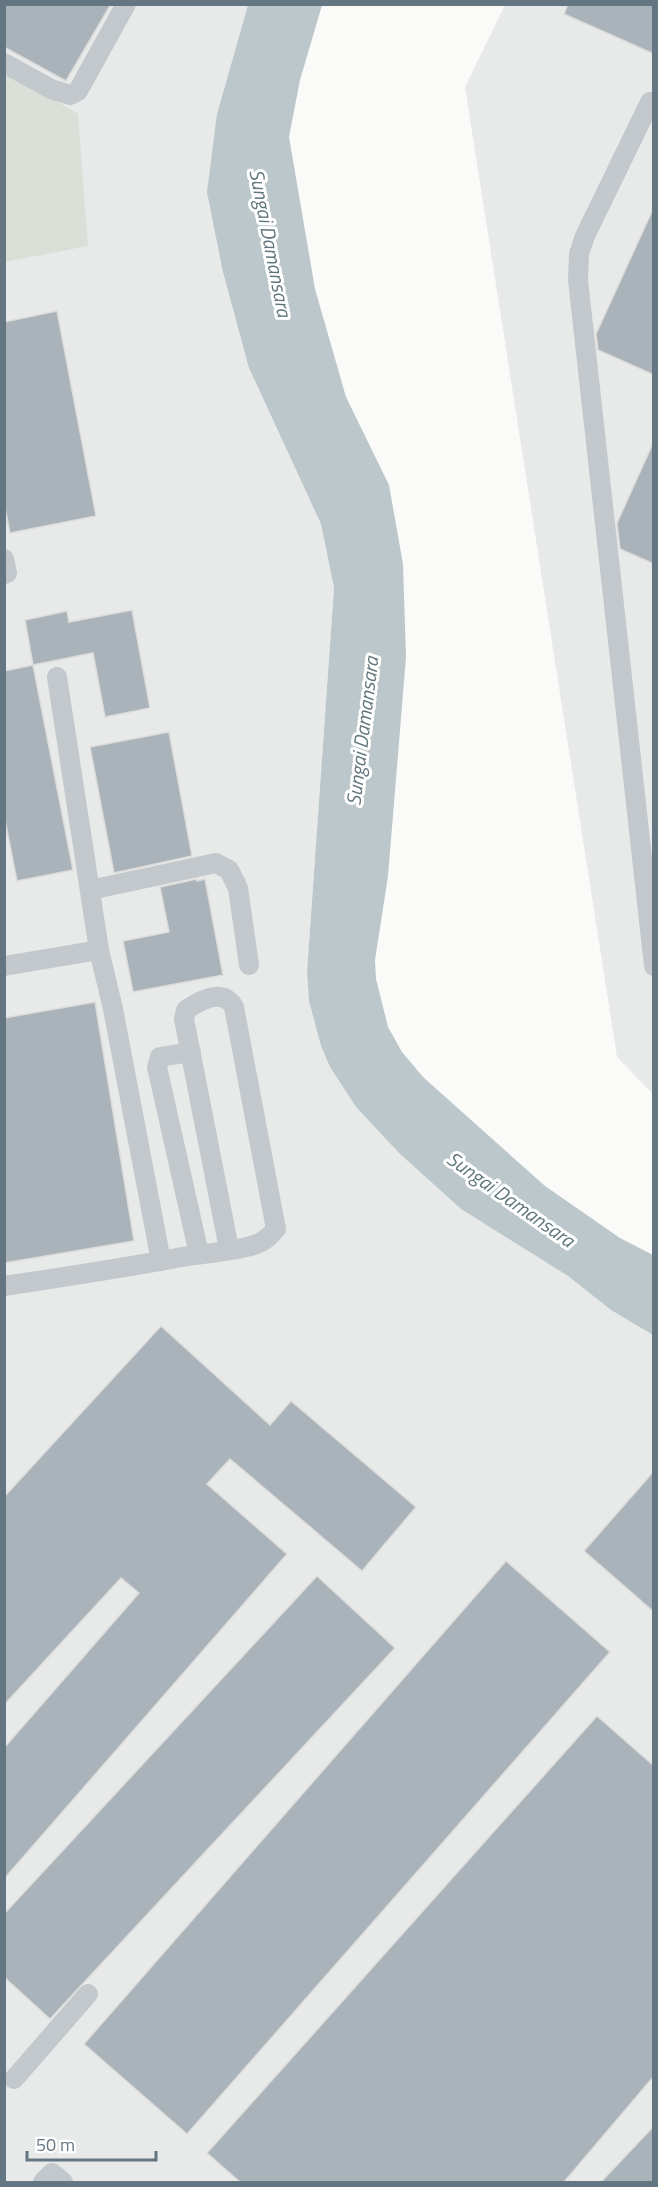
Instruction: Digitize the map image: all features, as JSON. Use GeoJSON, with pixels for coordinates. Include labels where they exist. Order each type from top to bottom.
{"type":"FeatureCollection","features":[{"type":"Feature","properties":{"kind":"lane"},"geometry":{"type":"LineString","coordinates":[[4,63],[51,90],[70,95],[78,91],[126,4]]}},
{"type":"Feature","properties":{"kind":"lane"},"geometry":{"type":"LineString","coordinates":[[650,102],[585,236],[579,254],[578,280],[654,966]]}},
{"type":"Feature","properties":{"kind":"lane"},"geometry":{"type":"LineString","coordinates":[[4,559],[7,573],[4,574]]}},
{"type":"Feature","properties":{"kind":"lane"},"geometry":{"type":"LineString","coordinates":[[57,677],[99,950],[113,1009],[161,1261]]}},
{"type":"Feature","properties":{"kind":"lane"},"geometry":{"type":"LineString","coordinates":[[90,890],[216,862],[230,870],[238,888],[249,965]]}},
{"type":"Feature","properties":{"kind":"lane"},"geometry":{"type":"LineString","coordinates":[[4,966],[99,950]]}},
{"type":"Feature","properties":{"kind":"lane"},"geometry":{"type":"LineString","coordinates":[[4,1287],[254,1245],[267,1239],[276,1229],[234,1007],[231,1001],[222,997],[208,998],[186,1010],[184,1019],[229,1249]]}},
{"type":"Feature","properties":{"kind":"lane"},"geometry":{"type":"LineString","coordinates":[[191,1052],[160,1057],[157,1067],[200,1254]]}},
{"type":"Feature","properties":{"kind":"lane"},"geometry":{"type":"LineString","coordinates":[[14,2079],[88,1994]]}},
{"type":"Feature","properties":{"kind":"lane"},"geometry":{"type":"LineString","coordinates":[[43,2182],[52,2173],[63,2182]]}},
{"type":"Feature","properties":{"kind":"shaded area"},"geometry":{"type":"Polygon","coordinates":[[[5,5],[248,5],[217,114],[249,368],[321,524],[334,588],[307,972],[309,1001],[321,1046],[330,1067],[356,1107],[399,1153],[461,1209],[568,1276],[611,1310],[653,1335],[653,2182],[5,2182],[5,5]]]}},
{"type":"Feature","properties":{"kind":"shaded area"},"geometry":{"type":"Polygon","coordinates":[[[505,5],[653,5],[653,1094],[617,1057],[465,87],[505,5]]]}},
{"type":"Feature","properties":{"kind":"shaded area"},"geometry":{"type":"Polygon","coordinates":[[[5,71],[78,114],[88,246],[5,262],[5,71]]]}},
{"type":"Feature","properties":{"kind":"water","name":"Sungai Damansara"},"geometry":{"type":"Polygon","coordinates":[[[248,5],[322,5],[300,80],[289,137],[315,289],[346,397],[389,485],[403,564],[406,657],[388,876],[375,960],[376,979],[388,1027],[402,1052],[423,1077],[545,1186],[620,1238],[653,1255],[653,1335],[611,1310],[568,1276],[461,1209],[399,1153],[356,1107],[330,1067],[321,1046],[309,1001],[307,972],[334,588],[321,524],[249,368],[223,272],[207,192],[217,114],[248,5]]]}},
{"type":"Feature","properties":{"kind":"building"},"geometry":{"type":"Polygon","coordinates":[[[4,4],[111,4],[66,81],[4,47],[4,4]]]}},
{"type":"Feature","properties":{"kind":"building"},"geometry":{"type":"Polygon","coordinates":[[[568,4],[654,4],[654,54],[564,14],[568,4]]]}},
{"type":"Feature","properties":{"kind":"building"},"geometry":{"type":"Polygon","coordinates":[[[654,207],[654,375],[598,350],[596,334],[654,207]]]}},
{"type":"Feature","properties":{"kind":"building"},"geometry":{"type":"Polygon","coordinates":[[[57,311],[96,516],[10,533],[4,503],[4,322],[57,311]]]}},
{"type":"Feature","properties":{"kind":"building"},"geometry":{"type":"Polygon","coordinates":[[[654,441],[654,564],[620,549],[617,523],[654,441]]]}},
{"type":"Feature","properties":{"kind":"building"},"geometry":{"type":"Polygon","coordinates":[[[132,610],[150,708],[105,717],[93,653],[33,665],[25,620],[67,611],[69,622],[132,610]]]}},
{"type":"Feature","properties":{"kind":"building"},"geometry":{"type":"Polygon","coordinates":[[[33,665],[73,870],[17,881],[4,815],[4,671],[33,665]]]}},
{"type":"Feature","properties":{"kind":"building"},"geometry":{"type":"Polygon","coordinates":[[[169,732],[192,856],[114,873],[90,747],[169,732]]]}},
{"type":"Feature","properties":{"kind":"building"},"geometry":{"type":"Polygon","coordinates":[[[197,879],[197,881],[205,879],[223,975],[133,992],[123,941],[169,932],[160,887],[197,879]]]}},
{"type":"Feature","properties":{"kind":"building"},"geometry":{"type":"Polygon","coordinates":[[[95,1002],[134,1241],[4,1263],[4,1018],[95,1002]]]}},
{"type":"Feature","properties":{"kind":"building"},"geometry":{"type":"Polygon","coordinates":[[[161,1326],[270,1425],[291,1401],[416,1507],[362,1571],[230,1459],[207,1484],[287,1554],[4,1879],[4,1748],[139,1593],[121,1578],[4,1705],[4,1497],[161,1326]]]}},
{"type":"Feature","properties":{"kind":"building"},"geometry":{"type":"Polygon","coordinates":[[[654,1471],[654,1612],[584,1551],[654,1471]]]}},
{"type":"Feature","properties":{"kind":"building"},"geometry":{"type":"Polygon","coordinates":[[[506,1561],[610,1652],[187,2134],[84,2044],[506,1561]]]}},
{"type":"Feature","properties":{"kind":"building"},"geometry":{"type":"Polygon","coordinates":[[[317,1576],[395,1648],[50,2019],[4,1977],[4,1914],[317,1576]]]}},
{"type":"Feature","properties":{"kind":"building"},"geometry":{"type":"Polygon","coordinates":[[[597,1716],[654,1766],[654,2076],[564,2182],[240,2182],[207,2153],[597,1716]]]}},
{"type":"Feature","properties":{"kind":"building"},"geometry":{"type":"Polygon","coordinates":[[[654,2126],[654,2182],[601,2182],[654,2126]]]}}]}
